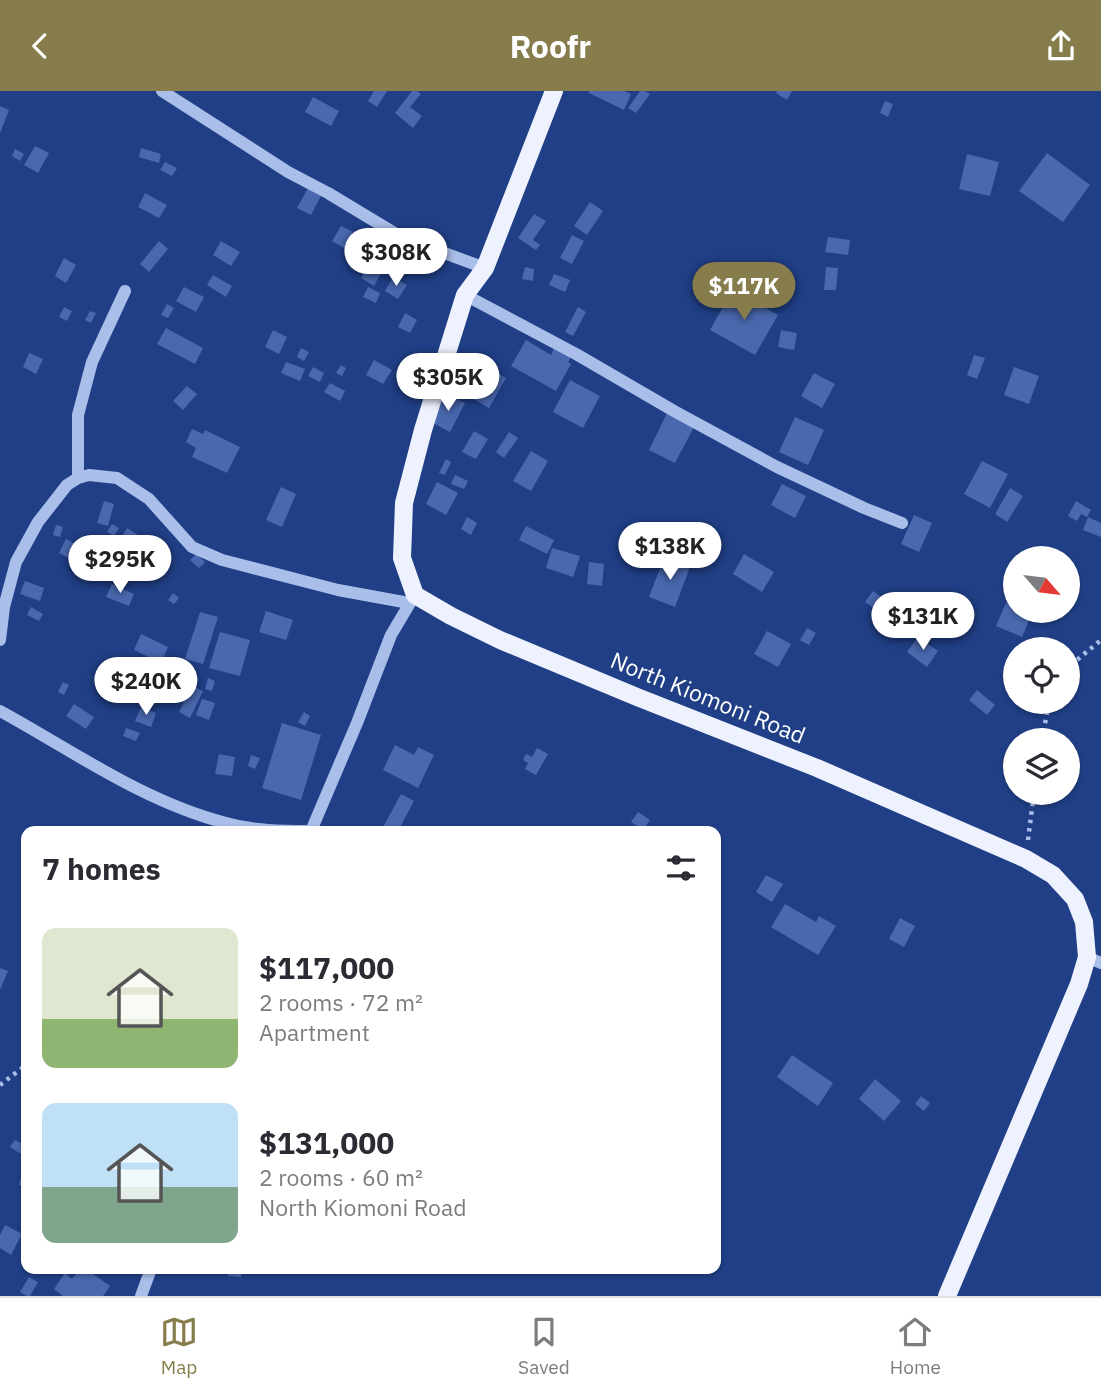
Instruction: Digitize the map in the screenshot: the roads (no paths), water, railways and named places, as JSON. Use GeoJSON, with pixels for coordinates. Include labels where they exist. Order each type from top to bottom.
{"type":"FeatureCollection","features":[{"type":"Feature","properties":{"kind":"main road"},"geometry":{"type":"LineString","coordinates":[[412,599],[402,558],[404,503],[423,430],[465,295],[485,268],[554,91]]}},
{"type":"Feature","properties":{"kind":"main road","name":"North Kiomoni Road"},"geometry":{"type":"LineString","coordinates":[[412,599],[500,640],[817,768],[1026,859],[1053,875],[1075,899],[1094,960],[1079,984],[947,1296]]}},
{"type":"Feature","properties":{"kind":"street"},"geometry":{"type":"LineString","coordinates":[[162,91],[288,172],[401,237],[485,268]]}},
{"type":"Feature","properties":{"kind":"street"},"geometry":{"type":"LineString","coordinates":[[78,478],[78,415],[92,362],[125,291]]}},
{"type":"Feature","properties":{"kind":"street"},"geometry":{"type":"LineString","coordinates":[[465,295],[777,467],[902,523]]}},
{"type":"Feature","properties":{"kind":"street"},"geometry":{"type":"LineString","coordinates":[[0,640],[4,607],[16,562],[38,522],[67,485],[89,475],[117,478],[149,499],[192,547],[222,560],[338,590],[412,599],[391,635],[313,826]]}},
{"type":"Feature","properties":{"kind":"street"},"geometry":{"type":"LineString","coordinates":[[0,711],[121,781],[179,807],[237,826]]}},
{"type":"Feature","properties":{"kind":"street"},"geometry":{"type":"LineString","coordinates":[[141,1296],[149,1274]]}}]}
